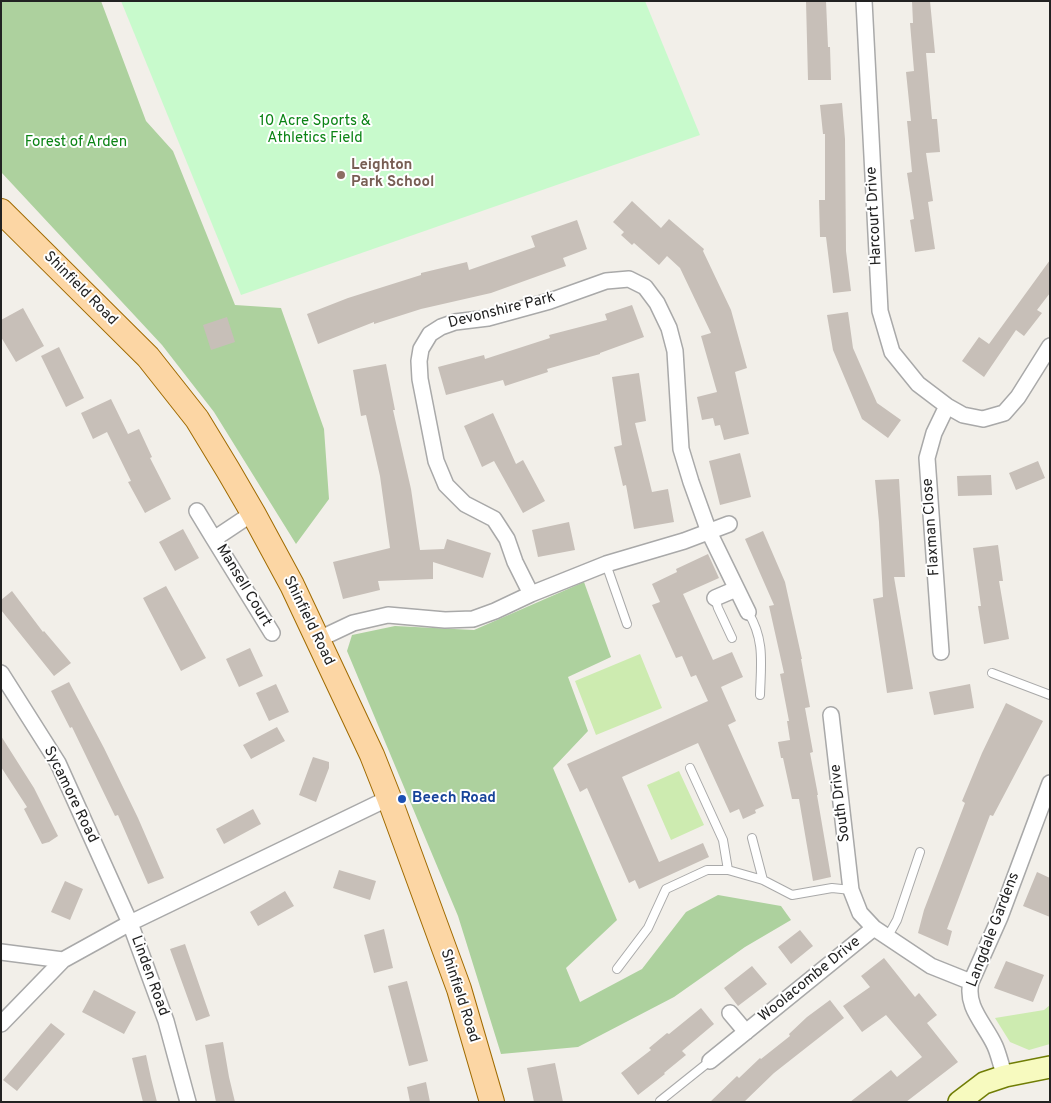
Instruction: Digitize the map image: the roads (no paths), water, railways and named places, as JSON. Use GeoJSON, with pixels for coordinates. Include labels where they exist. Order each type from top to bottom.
{"type":"FeatureCollection","features":[{"type":"Feature","properties":{"kind":"main road","name":"Shinfield Road"},"geometry":{"type":"LineString","coordinates":[[1,211],[148,357],[197,419],[253,513],[292,585],[372,755],[459,988],[492,1102]]}},
{"type":"Feature","properties":{"kind":"main road"},"geometry":{"type":"LineString","coordinates":[[961,1101],[984,1083],[1005,1076],[1050,1067]]}},
{"type":"Feature","properties":{"kind":"street","name":"Harcourt Drive"},"geometry":{"type":"LineString","coordinates":[[864,1],[880,311],[892,352],[918,384],[946,406],[963,415],[983,419],[1004,413],[1018,397],[1050,346]]}},
{"type":"Feature","properties":{"kind":"street","name":"Devonshire Park"},"geometry":{"type":"LineString","coordinates":[[531,594],[515,562],[507,539],[494,519],[465,504],[446,486],[436,461],[418,361],[421,349],[430,334],[441,327],[455,322],[488,318],[550,301],[606,281],[630,280],[645,287],[657,303],[669,328],[675,350],[681,449],[709,532],[748,612]]}},
{"type":"Feature","properties":{"kind":"street","name":"Flaxman Close"},"geometry":{"type":"LineString","coordinates":[[941,652],[927,458],[934,433],[946,406]]}},
{"type":"Feature","properties":{"kind":"street","name":"Mansell Court"},"geometry":{"type":"LineString","coordinates":[[197,511],[272,634]]}},
{"type":"Feature","properties":{"kind":"street","name":"Mansell Court"},"geometry":{"type":"LineString","coordinates":[[214,539],[253,513]]}},
{"type":"Feature","properties":{"kind":"street"},"geometry":{"type":"LineString","coordinates":[[317,640],[353,623],[388,615],[445,620],[473,618],[495,611],[531,594],[606,564],[730,524]]}},
{"type":"Feature","properties":{"kind":"street"},"geometry":{"type":"LineString","coordinates":[[715,598],[736,589]]}},
{"type":"Feature","properties":{"kind":"street","name":"Sycamore Road"},"geometry":{"type":"LineString","coordinates":[[1,673],[58,764],[130,923]]}},
{"type":"Feature","properties":{"kind":"street","name":"South Drive"},"geometry":{"type":"LineString","coordinates":[[831,716],[851,890]]}},
{"type":"Feature","properties":{"kind":"street","name":"Langdale Gardens"},"geometry":{"type":"LineString","coordinates":[[1005,1076],[995,1046],[970,1001],[969,991],[971,982],[1000,917],[1050,782]]}},
{"type":"Feature","properties":{"kind":"street"},"geometry":{"type":"LineString","coordinates":[[130,923],[389,798]]}},
{"type":"Feature","properties":{"kind":"street","name":"Woolacombe Drive"},"geometry":{"type":"LineString","coordinates":[[851,890],[860,913],[874,928],[931,966],[971,982]]}},
{"type":"Feature","properties":{"kind":"street","name":"Linden Road"},"geometry":{"type":"LineString","coordinates":[[1,1024],[63,960],[130,923],[166,1021],[188,1102]]}},
{"type":"Feature","properties":{"kind":"street","name":"Woolacombe Drive"},"geometry":{"type":"LineString","coordinates":[[710,1061],[874,928]]}},
{"type":"Feature","properties":{"kind":"street"},"geometry":{"type":"LineString","coordinates":[[1,952],[63,960]]}},
{"type":"Feature","properties":{"kind":"street","name":"Woolacombe Drive"},"geometry":{"type":"LineString","coordinates":[[730,1013],[746,1032]]}},
{"type":"Feature","properties":{"kind":"lane"},"geometry":{"type":"LineString","coordinates":[[606,564],[627,624]]}},
{"type":"Feature","properties":{"kind":"lane"},"geometry":{"type":"LineString","coordinates":[[715,598],[732,638]]}},
{"type":"Feature","properties":{"kind":"lane","name":"Devonshire Park"},"geometry":{"type":"LineString","coordinates":[[748,612],[760,635],[760,695]]}},
{"type":"Feature","properties":{"kind":"lane"},"geometry":{"type":"LineString","coordinates":[[992,673],[1050,695]]}},
{"type":"Feature","properties":{"kind":"lane"},"geometry":{"type":"LineString","coordinates":[[690,768],[722,840],[728,870]]}},
{"type":"Feature","properties":{"kind":"lane"},"geometry":{"type":"LineString","coordinates":[[752,838],[763,880]]}},
{"type":"Feature","properties":{"kind":"lane"},"geometry":{"type":"LineString","coordinates":[[888,936],[897,920],[920,852]]}},
{"type":"Feature","properties":{"kind":"lane"},"geometry":{"type":"LineString","coordinates":[[617,969],[648,928],[666,889],[707,870],[728,870],[763,880],[792,895],[832,888],[851,890]]}},
{"type":"Feature","properties":{"kind":"lane"},"geometry":{"type":"LineString","coordinates":[[660,1101],[710,1061]]}},
{"type":"Feature","properties":{"kind":"place","name":"Leighton Park School"},"geometry":{"type":"Point","coordinates":[341,175]}},
{"type":"Feature","properties":{"kind":"place","name":"Beech Road"},"geometry":{"type":"Point","coordinates":[402,799]}},
{"type":"Feature","properties":{"kind":"park label","name":"10 Acre Sports & Athletics Field"},"geometry":{"type":"Point","coordinates":[315,130]}},
{"type":"Feature","properties":{"kind":"park label","name":"Forest of Arden"},"geometry":{"type":"Point","coordinates":[76,143]}}]}
